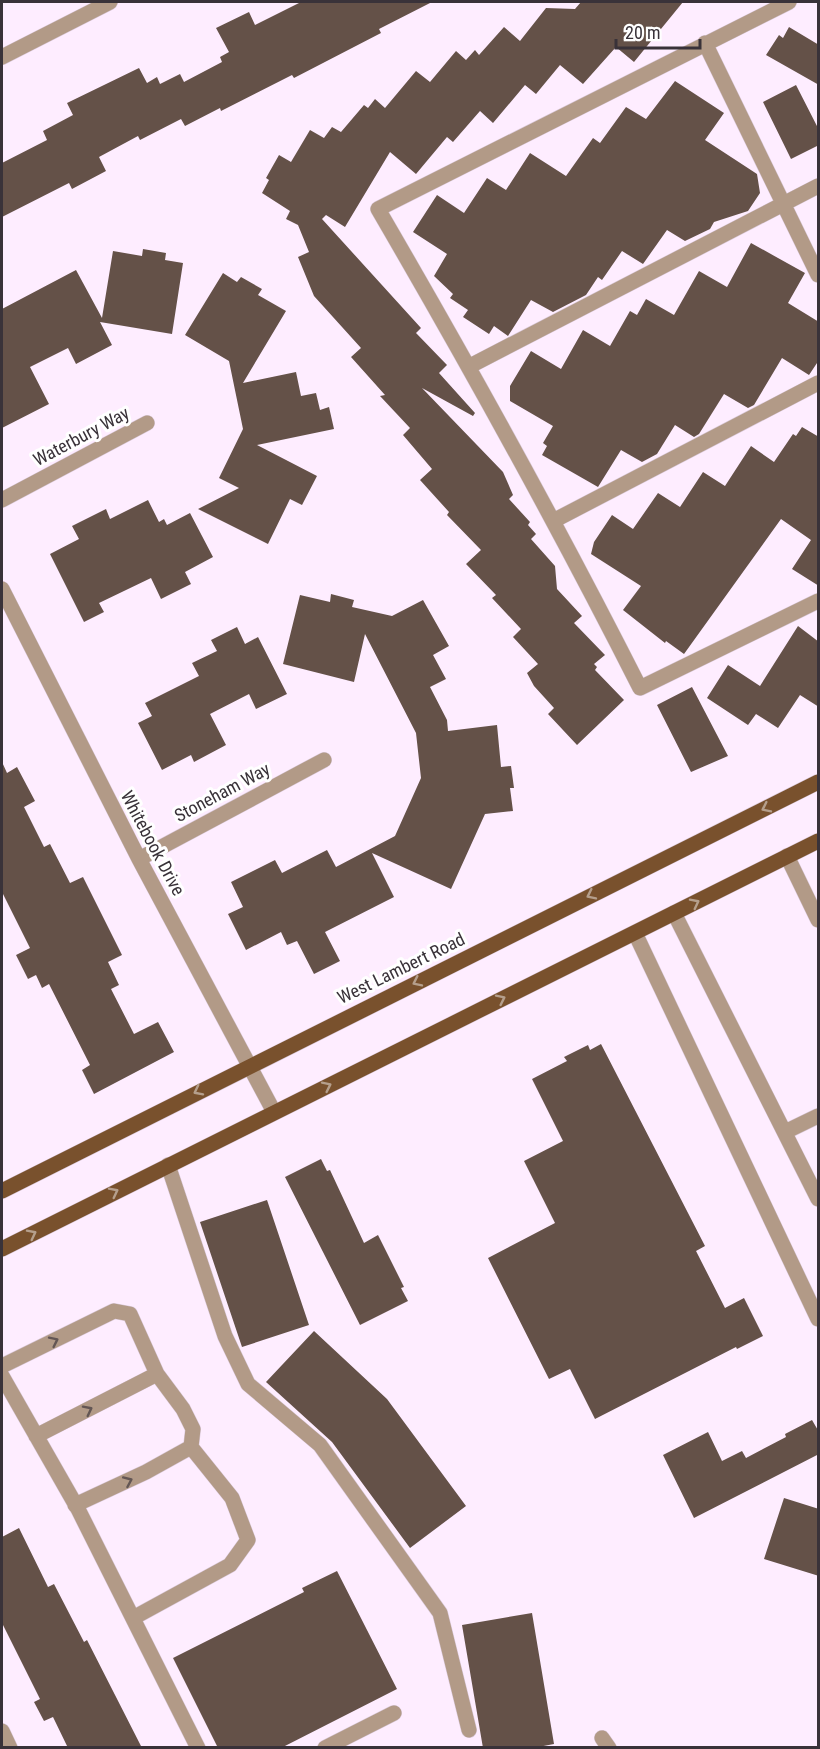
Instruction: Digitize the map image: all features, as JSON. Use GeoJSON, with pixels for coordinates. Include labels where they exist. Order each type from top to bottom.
{"type":"FeatureCollection","features":[{"type":"Feature","properties":{"kind":"main road","name":"West Lambert Road"},"geometry":{"type":"LineString","coordinates":[[2,1191],[819,782]]}},
{"type":"Feature","properties":{"kind":"main road"},"geometry":{"type":"LineString","coordinates":[[2,1249],[819,841]]}},
{"type":"Feature","properties":{"kind":"street"},"geometry":{"type":"LineString","coordinates":[[2,57],[110,2]]}},
{"type":"Feature","properties":{"kind":"street"},"geometry":{"type":"LineString","coordinates":[[789,2],[378,209],[470,366],[555,520],[640,688],[819,601]]}},
{"type":"Feature","properties":{"kind":"street"},"geometry":{"type":"LineString","coordinates":[[705,43],[819,275]]}},
{"type":"Feature","properties":{"kind":"street"},"geometry":{"type":"LineString","coordinates":[[470,366],[819,186]]}},
{"type":"Feature","properties":{"kind":"street"},"geometry":{"type":"LineString","coordinates":[[555,520],[819,383]]}},
{"type":"Feature","properties":{"kind":"street","name":"Waterbury Way"},"geometry":{"type":"LineString","coordinates":[[2,500],[147,423]]}},
{"type":"Feature","properties":{"kind":"street","name":"Whitebook Drive"},"geometry":{"type":"LineString","coordinates":[[2,589],[139,859],[274,1112]]}},
{"type":"Feature","properties":{"kind":"street","name":"Stoneham Way"},"geometry":{"type":"LineString","coordinates":[[139,859],[324,760]]}},
{"type":"Feature","properties":{"kind":"street"},"geometry":{"type":"LineString","coordinates":[[787,856],[819,920]]}},
{"type":"Feature","properties":{"kind":"street"},"geometry":{"type":"LineString","coordinates":[[674,914],[819,1199]]}},
{"type":"Feature","properties":{"kind":"street"},"geometry":{"type":"LineString","coordinates":[[635,933],[819,1319]]}},
{"type":"Feature","properties":{"kind":"street"},"geometry":{"type":"LineString","coordinates":[[785,1132],[819,1116]]}},
{"type":"Feature","properties":{"kind":"street"},"geometry":{"type":"LineString","coordinates":[[168,1165],[225,1336],[248,1384],[320,1445],[440,1613],[469,1730]]}},
{"type":"Feature","properties":{"kind":"street"},"geometry":{"type":"LineString","coordinates":[[2,1366],[114,1311],[130,1314],[157,1374],[183,1409],[193,1429],[191,1447],[232,1498],[248,1540],[230,1565],[133,1618]]}},
{"type":"Feature","properties":{"kind":"street"},"geometry":{"type":"LineString","coordinates":[[36,1437],[157,1374]]}},
{"type":"Feature","properties":{"kind":"street"},"geometry":{"type":"LineString","coordinates":[[2,1376],[75,1505],[198,1748]]}},
{"type":"Feature","properties":{"kind":"street"},"geometry":{"type":"LineString","coordinates":[[75,1505],[146,1472],[191,1447]]}},
{"type":"Feature","properties":{"kind":"street"},"geometry":{"type":"LineString","coordinates":[[325,1748],[394,1713]]}},
{"type":"Feature","properties":{"kind":"street"},"geometry":{"type":"LineString","coordinates":[[2,1731],[10,1748]]}},
{"type":"Feature","properties":{"kind":"building"},"geometry":{"type":"Polygon","coordinates":[[[301,2],[432,2],[379,29],[381,33],[294,78],[292,75],[221,111],[220,108],[185,126],[181,119],[140,140],[138,136],[99,157],[106,171],[72,189],[69,183],[2,217],[2,163],[47,140],[43,131],[73,115],[67,103],[139,68],[147,83],[157,77],[160,84],[180,74],[184,82],[222,62],[220,57],[229,52],[216,28],[249,12],[255,25],[301,2]]]}},
{"type":"Feature","properties":{"kind":"building"},"geometry":{"type":"Polygon","coordinates":[[[581,2],[683,2],[634,62],[616,47],[583,84],[560,65],[536,94],[525,85],[493,123],[480,111],[453,142],[447,137],[416,174],[390,152],[345,227],[326,215],[322,219],[421,328],[416,333],[447,365],[439,373],[475,413],[473,416],[422,388],[503,472],[513,495],[509,499],[530,522],[528,525],[536,534],[531,539],[555,566],[557,589],[582,616],[574,623],[605,655],[594,664],[597,667],[595,670],[624,700],[577,745],[548,714],[554,708],[534,686],[527,673],[538,664],[513,637],[521,629],[492,598],[496,595],[466,564],[481,550],[447,515],[449,512],[420,480],[432,469],[403,435],[410,428],[380,396],[385,395],[351,357],[361,348],[314,296],[298,257],[309,252],[298,225],[286,219],[290,211],[262,193],[269,180],[266,178],[279,155],[291,162],[310,130],[324,138],[332,127],[341,132],[364,105],[368,108],[375,99],[385,108],[416,71],[430,82],[456,51],[466,60],[475,50],[479,55],[504,27],[520,41],[546,8],[575,9],[581,2]]]}},
{"type":"Feature","properties":{"kind":"building"},"geometry":{"type":"Polygon","coordinates":[[[789,27],[819,45],[819,85],[766,55],[779,35],[783,38],[789,27]]]}},
{"type":"Feature","properties":{"kind":"building"},"geometry":{"type":"Polygon","coordinates":[[[675,81],[724,113],[705,140],[757,174],[760,193],[748,211],[714,222],[710,229],[685,241],[667,230],[643,264],[622,251],[602,280],[598,277],[586,295],[553,312],[531,300],[508,336],[494,326],[489,334],[463,317],[468,310],[450,298],[453,294],[434,276],[447,254],[413,232],[437,195],[464,213],[487,178],[506,190],[530,153],[566,176],[593,138],[600,143],[626,107],[646,119],[675,81]]]}},
{"type":"Feature","properties":{"kind":"building"},"geometry":{"type":"Polygon","coordinates":[[[796,85],[819,130],[819,145],[791,159],[763,102],[796,85]]]}},
{"type":"Feature","properties":{"kind":"building"},"geometry":{"type":"Polygon","coordinates":[[[751,243],[805,273],[788,303],[819,322],[819,360],[809,375],[782,358],[754,405],[748,408],[724,394],[699,434],[694,437],[675,425],[657,454],[642,462],[621,450],[598,487],[542,455],[547,446],[543,443],[553,426],[510,401],[510,386],[531,351],[561,369],[583,330],[610,346],[630,311],[637,315],[646,299],[674,315],[699,271],[727,287],[751,243]]]}},
{"type":"Feature","properties":{"kind":"building"},"geometry":{"type":"Polygon","coordinates":[[[143,249],[166,253],[165,260],[183,263],[172,334],[100,322],[112,345],[76,364],[68,348],[30,367],[49,404],[2,428],[2,309],[76,270],[102,318],[113,251],[142,256],[143,249]]]}},
{"type":"Feature","properties":{"kind":"building"},"geometry":{"type":"Polygon","coordinates":[[[223,273],[237,282],[241,277],[262,289],[258,295],[286,311],[243,383],[296,372],[301,396],[316,393],[320,410],[329,407],[334,429],[257,445],[317,476],[302,505],[290,499],[268,544],[198,509],[239,488],[219,478],[243,429],[229,361],[185,335],[223,273]]]}},
{"type":"Feature","properties":{"kind":"building"},"geometry":{"type":"Polygon","coordinates":[[[802,427],[819,437],[819,586],[792,569],[811,540],[781,519],[684,654],[666,641],[665,643],[623,610],[641,586],[591,554],[594,542],[612,515],[633,529],[658,493],[680,507],[703,472],[725,486],[751,446],[774,462],[793,434],[796,436],[802,427]]]}},
{"type":"Feature","properties":{"kind":"building"},"geometry":{"type":"Polygon","coordinates":[[[148,500],[159,522],[164,519],[167,525],[190,513],[213,557],[185,572],[191,584],[161,599],[151,578],[99,603],[104,612],[84,622],[50,554],[79,539],[72,526],[106,509],[110,519],[148,500]]]}},
{"type":"Feature","properties":{"kind":"building"},"geometry":{"type":"Polygon","coordinates":[[[331,594],[354,600],[352,607],[392,616],[423,600],[449,646],[433,655],[446,679],[430,687],[447,720],[448,731],[497,725],[501,767],[511,766],[514,788],[510,788],[513,811],[485,814],[451,889],[372,853],[394,897],[325,932],[340,961],[314,974],[297,941],[287,945],[281,932],[246,950],[228,914],[243,907],[231,882],[275,860],[282,873],[327,850],[336,867],[395,836],[421,778],[416,733],[365,634],[354,682],[283,664],[300,595],[330,602],[331,594]]]}},
{"type":"Feature","properties":{"kind":"building"},"geometry":{"type":"Polygon","coordinates":[[[798,626],[819,642],[819,707],[800,695],[778,728],[756,714],[748,725],[707,698],[728,665],[760,686],[798,626]]]}},
{"type":"Feature","properties":{"kind":"building"},"geometry":{"type":"Polygon","coordinates":[[[237,627],[245,644],[258,637],[287,694],[256,709],[249,694],[210,714],[226,745],[194,762],[191,755],[162,770],[138,723],[152,716],[145,703],[199,676],[192,663],[217,651],[211,640],[237,627]]]}},
{"type":"Feature","properties":{"kind":"building"},"geometry":{"type":"Polygon","coordinates":[[[692,687],[728,756],[691,772],[657,705],[692,687]]]}},
{"type":"Feature","properties":{"kind":"building"},"geometry":{"type":"Polygon","coordinates":[[[2,762],[7,773],[17,767],[35,801],[24,807],[44,847],[50,844],[70,883],[83,877],[122,955],[108,962],[119,985],[111,989],[134,1034],[158,1022],[174,1052],[94,1094],[82,1070],[90,1065],[49,984],[42,988],[36,975],[28,979],[16,955],[30,948],[2,892],[2,762]]]}},
{"type":"Feature","properties":{"kind":"building"},"geometry":{"type":"Polygon","coordinates":[[[601,1044],[705,1246],[696,1251],[725,1308],[744,1298],[763,1336],[737,1349],[736,1347],[595,1419],[570,1369],[549,1379],[488,1258],[555,1223],[524,1161],[563,1141],[532,1079],[567,1061],[564,1057],[588,1045],[590,1050],[601,1044]]]}},
{"type":"Feature","properties":{"kind":"building"},"geometry":{"type":"Polygon","coordinates":[[[321,1159],[327,1171],[330,1170],[364,1243],[378,1235],[404,1287],[401,1288],[408,1301],[360,1325],[285,1177],[321,1159]]]}},
{"type":"Feature","properties":{"kind":"building"},"geometry":{"type":"Polygon","coordinates":[[[267,1200],[309,1325],[242,1347],[200,1222],[267,1200]]]}},
{"type":"Feature","properties":{"kind":"building"},"geometry":{"type":"Polygon","coordinates":[[[314,1331],[387,1399],[466,1506],[410,1548],[332,1442],[266,1382],[314,1331]]]}},
{"type":"Feature","properties":{"kind":"building"},"geometry":{"type":"Polygon","coordinates":[[[812,1420],[819,1432],[819,1454],[694,1518],[663,1455],[708,1432],[722,1461],[742,1451],[746,1458],[812,1420]]]}},
{"type":"Feature","properties":{"kind":"building"},"geometry":{"type":"Polygon","coordinates":[[[784,1498],[819,1509],[819,1576],[764,1559],[784,1498]]]}},
{"type":"Feature","properties":{"kind":"building"},"geometry":{"type":"Polygon","coordinates":[[[19,1528],[48,1587],[54,1584],[84,1642],[87,1640],[142,1748],[68,1748],[53,1717],[44,1721],[34,1702],[40,1699],[2,1623],[2,1537],[19,1528]]]}},
{"type":"Feature","properties":{"kind":"building"},"geometry":{"type":"Polygon","coordinates":[[[337,1571],[397,1689],[281,1748],[218,1748],[173,1658],[304,1592],[302,1588],[337,1571]]]}},
{"type":"Feature","properties":{"kind":"building"},"geometry":{"type":"Polygon","coordinates":[[[532,1613],[554,1744],[533,1748],[483,1748],[462,1625],[532,1613]]]}}]}
